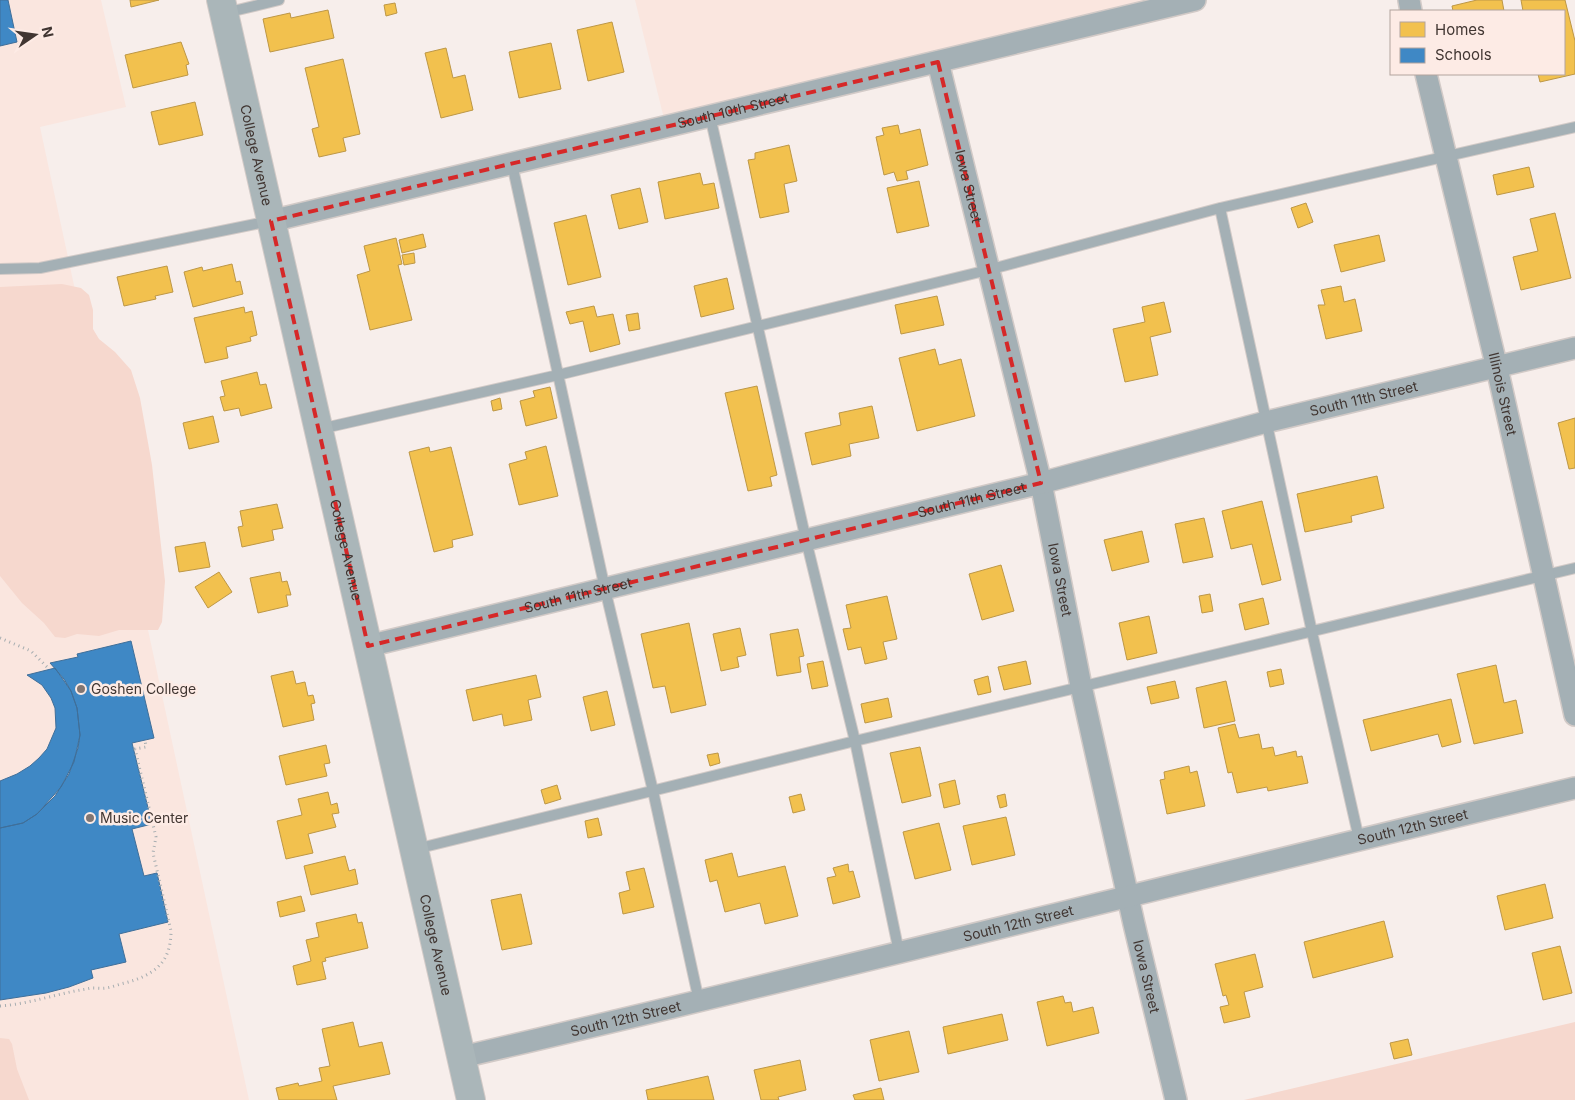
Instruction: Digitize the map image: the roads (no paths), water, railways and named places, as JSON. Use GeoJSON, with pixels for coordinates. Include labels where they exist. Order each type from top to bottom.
{"type":"FeatureCollection","features":[{"type":"Feature","properties":{"kind":"main road","name":"College Avenue"},"geometry":{"type":"LineString","coordinates":[[222,7],[472,1100]]}},
{"type":"Feature","properties":{"kind":"street","name":"South 10th Street"},"geometry":{"type":"LineString","coordinates":[[271,221],[1195,0]]}},
{"type":"Feature","properties":{"kind":"street","name":"Iowa Street"},"geometry":{"type":"LineString","coordinates":[[938,62],[1041,483],[1082,686],[1128,896],[1176,1100]]}},
{"type":"Feature","properties":{"kind":"street","name":"Illinois Street"},"geometry":{"type":"LineString","coordinates":[[1426,75],[1497,368],[1575,715]]}},
{"type":"Feature","properties":{"kind":"street","name":"South 11th Street"},"geometry":{"type":"LineString","coordinates":[[368,646],[1041,483],[1266,422],[1575,348]]}},
{"type":"Feature","properties":{"kind":"street","name":"South 12th Street"},"geometry":{"type":"LineString","coordinates":[[462,1057],[1575,788]]}},
{"type":"Feature","properties":{"kind":"lane"},"geometry":{"type":"LineString","coordinates":[[222,7],[279,0]]}},
{"type":"Feature","properties":{"kind":"lane"},"geometry":{"type":"LineString","coordinates":[[710,116],[806,540],[855,740],[899,952]]}},
{"type":"Feature","properties":{"kind":"lane"},"geometry":{"type":"LineString","coordinates":[[319,430],[558,375],[988,270],[1220,208],[1575,127]]}},
{"type":"Feature","properties":{"kind":"lane"},"geometry":{"type":"LineString","coordinates":[[512,164],[605,589],[653,791],[699,1001]]}},
{"type":"Feature","properties":{"kind":"lane"},"geometry":{"type":"LineString","coordinates":[[1220,208],[1312,632],[1360,840]]}},
{"type":"Feature","properties":{"kind":"lane"},"geometry":{"type":"LineString","coordinates":[[0,269],[40,268],[271,221]]}},
{"type":"Feature","properties":{"kind":"lane"},"geometry":{"type":"LineString","coordinates":[[414,849],[855,740],[1575,568]]}},
{"type":"Feature","properties":{"kind":"place","name":"Goshen College"},"geometry":{"type":"Point","coordinates":[81,689]}},
{"type":"Feature","properties":{"kind":"place","name":"Music Center"},"geometry":{"type":"Point","coordinates":[90,818]}}]}
